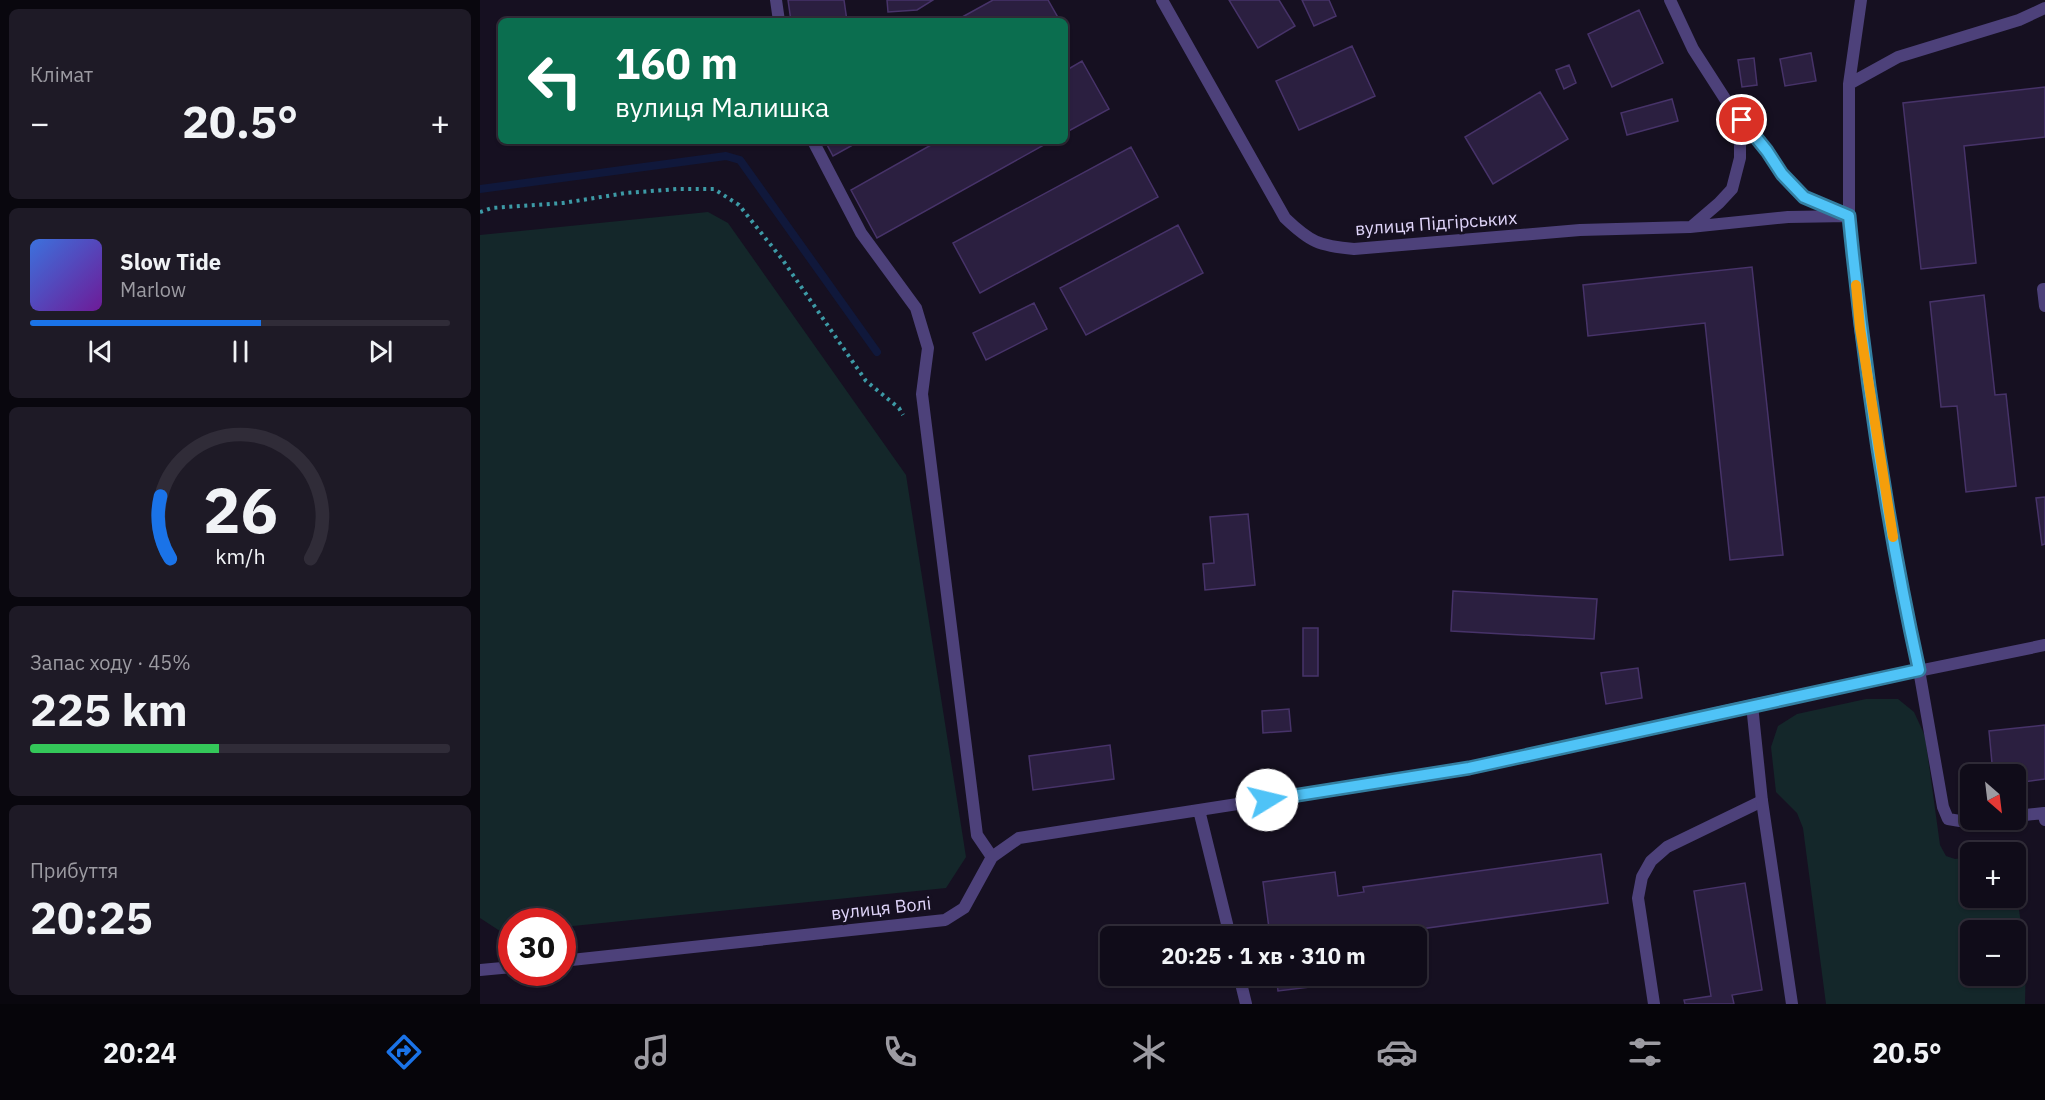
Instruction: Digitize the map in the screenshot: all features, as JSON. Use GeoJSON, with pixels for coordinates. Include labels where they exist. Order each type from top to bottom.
{"type":"FeatureCollection","features":[{"type":"Feature","properties":{"kind":"street"},"geometry":{"type":"LineString","coordinates":[[776,0],[779,18]]}},
{"type":"Feature","properties":{"kind":"street","name":"вулиця Підгірських"},"geometry":{"type":"LineString","coordinates":[[1162,0],[1285,218],[1305,237],[1328,247],[1354,249],[1580,230],[1690,227],[1788,217],[1849,216]]}},
{"type":"Feature","properties":{"kind":"street"},"geometry":{"type":"LineString","coordinates":[[1670,0],[1693,49],[1729,105],[1767,151],[1782,174],[1804,197],[1849,216]]}},
{"type":"Feature","properties":{"kind":"street"},"geometry":{"type":"LineString","coordinates":[[1872,0],[1861,4],[1849,84],[1849,216],[1862,340],[1899,577],[1919,670],[1943,807],[1947,819],[1960,821]]}},
{"type":"Feature","properties":{"kind":"street"},"geometry":{"type":"LineString","coordinates":[[1849,84],[1898,57],[2019,20],[2045,8]]}},
{"type":"Feature","properties":{"kind":"street"},"geometry":{"type":"LineString","coordinates":[[1690,227],[1732,189],[1740,158],[1740,140],[1729,105]]}},
{"type":"Feature","properties":{"kind":"street"},"geometry":{"type":"LineString","coordinates":[[815,144],[861,233],[916,308],[928,348],[922,394],[940,543],[977,835],[992,857]]}},
{"type":"Feature","properties":{"kind":"street"},"geometry":{"type":"LineString","coordinates":[[2045,289],[2043,289],[2045,306]]}},
{"type":"Feature","properties":{"kind":"street","name":"вулиця Волі"},"geometry":{"type":"LineString","coordinates":[[576,960],[945,920],[964,908],[992,857],[1019,838],[1469,768],[1752,705],[2045,645]]}},
{"type":"Feature","properties":{"kind":"street"},"geometry":{"type":"LineString","coordinates":[[1752,705],[1762,801],[1792,1004]]}},
{"type":"Feature","properties":{"kind":"street"},"geometry":{"type":"LineString","coordinates":[[1654,1004],[1638,898],[1642,877],[1651,861],[1667,847],[1762,801]]}},
{"type":"Feature","properties":{"kind":"street"},"geometry":{"type":"LineString","coordinates":[[1199,810],[1228,926]]}},
{"type":"Feature","properties":{"kind":"street"},"geometry":{"type":"LineString","coordinates":[[2026,816],[2045,815]]}},
{"type":"Feature","properties":{"kind":"street"},"geometry":{"type":"LineString","coordinates":[[480,970],[498,968]]}},
{"type":"Feature","properties":{"kind":"street"},"geometry":{"type":"LineString","coordinates":[[1242,986],[1246,1004]]}},
{"type":"Feature","properties":{"kind":"path"},"geometry":{"type":"LineString","coordinates":[[480,212],[492,208],[563,203],[626,194],[677,189],[714,189],[739,205],[782,259],[866,381],[899,408],[904,417]]}},
{"type":"Feature","properties":{"kind":"green space"},"geometry":{"type":"Polygon","coordinates":[[[708,212],[728,223],[906,475],[966,857],[946,888],[576,926],[576,908],[498,908],[498,930],[480,918],[480,235],[708,212]]]}},
{"type":"Feature","properties":{"kind":"green space"},"geometry":{"type":"Polygon","coordinates":[[[1866,699],[1898,699],[1914,712],[1925,736],[1940,845],[1946,856],[1960,858],[1960,908],[2019,908],[2020,920],[1960,920],[1960,986],[2025,986],[2025,1004],[1826,1004],[1803,828],[1797,813],[1776,792],[1771,747],[1778,726],[1797,714],[1866,699]]]}},
{"type":"Feature","properties":{"kind":"building"},"geometry":{"type":"Polygon","coordinates":[[[788,0],[844,0],[847,18],[791,18],[788,0]]]}},
{"type":"Feature","properties":{"kind":"building"},"geometry":{"type":"Polygon","coordinates":[[[887,0],[933,0],[917,10],[888,12],[887,0]]]}},
{"type":"Feature","properties":{"kind":"building"},"geometry":{"type":"Polygon","coordinates":[[[993,0],[1048,0],[1058,18],[960,18],[993,0]]]}},
{"type":"Feature","properties":{"kind":"building"},"geometry":{"type":"Polygon","coordinates":[[[1229,0],[1279,0],[1295,26],[1258,48],[1229,0]]]}},
{"type":"Feature","properties":{"kind":"building"},"geometry":{"type":"Polygon","coordinates":[[[1302,0],[1329,0],[1336,16],[1314,26],[1302,0]]]}},
{"type":"Feature","properties":{"kind":"building"},"geometry":{"type":"Polygon","coordinates":[[[1639,10],[1663,63],[1612,87],[1588,34],[1639,10]]]}},
{"type":"Feature","properties":{"kind":"building"},"geometry":{"type":"Polygon","coordinates":[[[1352,46],[1375,96],[1299,130],[1276,81],[1352,46]]]}},
{"type":"Feature","properties":{"kind":"building"},"geometry":{"type":"Polygon","coordinates":[[[1811,53],[1816,81],[1785,86],[1780,59],[1811,53]]]}},
{"type":"Feature","properties":{"kind":"building"},"geometry":{"type":"Polygon","coordinates":[[[1754,58],[1757,85],[1742,87],[1738,60],[1754,58]]]}},
{"type":"Feature","properties":{"kind":"building"},"geometry":{"type":"Polygon","coordinates":[[[1082,61],[1109,109],[1068,131],[1068,69],[1082,61]]]}},
{"type":"Feature","properties":{"kind":"building"},"geometry":{"type":"Polygon","coordinates":[[[1569,65],[1576,83],[1564,89],[1556,70],[1569,65]]]}},
{"type":"Feature","properties":{"kind":"building"},"geometry":{"type":"Polygon","coordinates":[[[2045,87],[2045,137],[1964,146],[1976,263],[1921,269],[1903,103],[2045,87]]]}},
{"type":"Feature","properties":{"kind":"building"},"geometry":{"type":"Polygon","coordinates":[[[1540,92],[1568,139],[1493,184],[1465,137],[1540,92]]]}},
{"type":"Feature","properties":{"kind":"building"},"geometry":{"type":"Polygon","coordinates":[[[1672,99],[1678,121],[1627,135],[1621,113],[1672,99]]]}},
{"type":"Feature","properties":{"kind":"building"},"geometry":{"type":"Polygon","coordinates":[[[827,144],[855,144],[833,156],[827,144]]]}},
{"type":"Feature","properties":{"kind":"building"},"geometry":{"type":"Polygon","coordinates":[[[933,144],[1046,144],[877,238],[851,190],[933,144]]]}},
{"type":"Feature","properties":{"kind":"building"},"geometry":{"type":"Polygon","coordinates":[[[1131,147],[1158,197],[980,293],[953,243],[1131,147]]]}},
{"type":"Feature","properties":{"kind":"building"},"geometry":{"type":"Polygon","coordinates":[[[1178,225],[1203,273],[1086,335],[1060,288],[1178,225]]]}},
{"type":"Feature","properties":{"kind":"building"},"geometry":{"type":"Polygon","coordinates":[[[1752,267],[1783,555],[1730,560],[1705,323],[1588,336],[1583,285],[1752,267]]]}},
{"type":"Feature","properties":{"kind":"building"},"geometry":{"type":"Polygon","coordinates":[[[1984,295],[1995,395],[2006,394],[2016,486],[1966,492],[1957,406],[1941,407],[1930,302],[1984,295]]]}},
{"type":"Feature","properties":{"kind":"building"},"geometry":{"type":"Polygon","coordinates":[[[1034,303],[1047,329],[986,360],[973,333],[1034,303]]]}},
{"type":"Feature","properties":{"kind":"building"},"geometry":{"type":"Polygon","coordinates":[[[2045,497],[2045,544],[2042,545],[2036,498],[2045,497]]]}},
{"type":"Feature","properties":{"kind":"building"},"geometry":{"type":"Polygon","coordinates":[[[1248,514],[1255,585],[1205,590],[1203,564],[1214,563],[1210,517],[1248,514]]]}},
{"type":"Feature","properties":{"kind":"building"},"geometry":{"type":"Polygon","coordinates":[[[1453,591],[1597,599],[1594,639],[1451,631],[1453,591]]]}},
{"type":"Feature","properties":{"kind":"building"},"geometry":{"type":"Polygon","coordinates":[[[1303,628],[1318,628],[1318,676],[1303,676],[1303,628]]]}},
{"type":"Feature","properties":{"kind":"building"},"geometry":{"type":"Polygon","coordinates":[[[1638,668],[1642,698],[1606,704],[1601,673],[1638,668]]]}},
{"type":"Feature","properties":{"kind":"building"},"geometry":{"type":"Polygon","coordinates":[[[1289,709],[1291,731],[1263,733],[1262,711],[1289,709]]]}},
{"type":"Feature","properties":{"kind":"building"},"geometry":{"type":"Polygon","coordinates":[[[2045,725],[2045,779],[2026,782],[2026,764],[1992,764],[1989,731],[2045,725]]]}},
{"type":"Feature","properties":{"kind":"building"},"geometry":{"type":"Polygon","coordinates":[[[1110,745],[1114,779],[1033,790],[1029,756],[1110,745]]]}},
{"type":"Feature","properties":{"kind":"building"},"geometry":{"type":"Polygon","coordinates":[[[1601,854],[1608,903],[1427,928],[1427,926],[1269,926],[1263,882],[1335,872],[1338,896],[1364,892],[1363,887],[1601,854]]]}},
{"type":"Feature","properties":{"kind":"building"},"geometry":{"type":"Polygon","coordinates":[[[1745,883],[1762,990],[1732,995],[1734,1004],[1685,1004],[1684,1000],[1711,996],[1694,891],[1745,883]]]}},
{"type":"Feature","properties":{"kind":"building"},"geometry":{"type":"Polygon","coordinates":[[[1277,986],[1318,986],[1278,991],[1277,986]]]}},
{"type":"Feature","properties":{"kind":"waterway"},"geometry":{"type":"LineString","coordinates":[[480,189],[726,156],[740,160],[877,352]]}},
{"type":"Feature","properties":{"kind":"slow traffic"},"geometry":{"type":"LineString","coordinates":[[1856,285],[1860,328],[1893,537]]}},
{"type":"Feature","properties":{"kind":"route"},"geometry":{"type":"LineString","coordinates":[[1267,800],[1469,768],[1919,670],[1899,577],[1860,328],[1849,216],[1804,197],[1782,174],[1742,120]]}}]}
